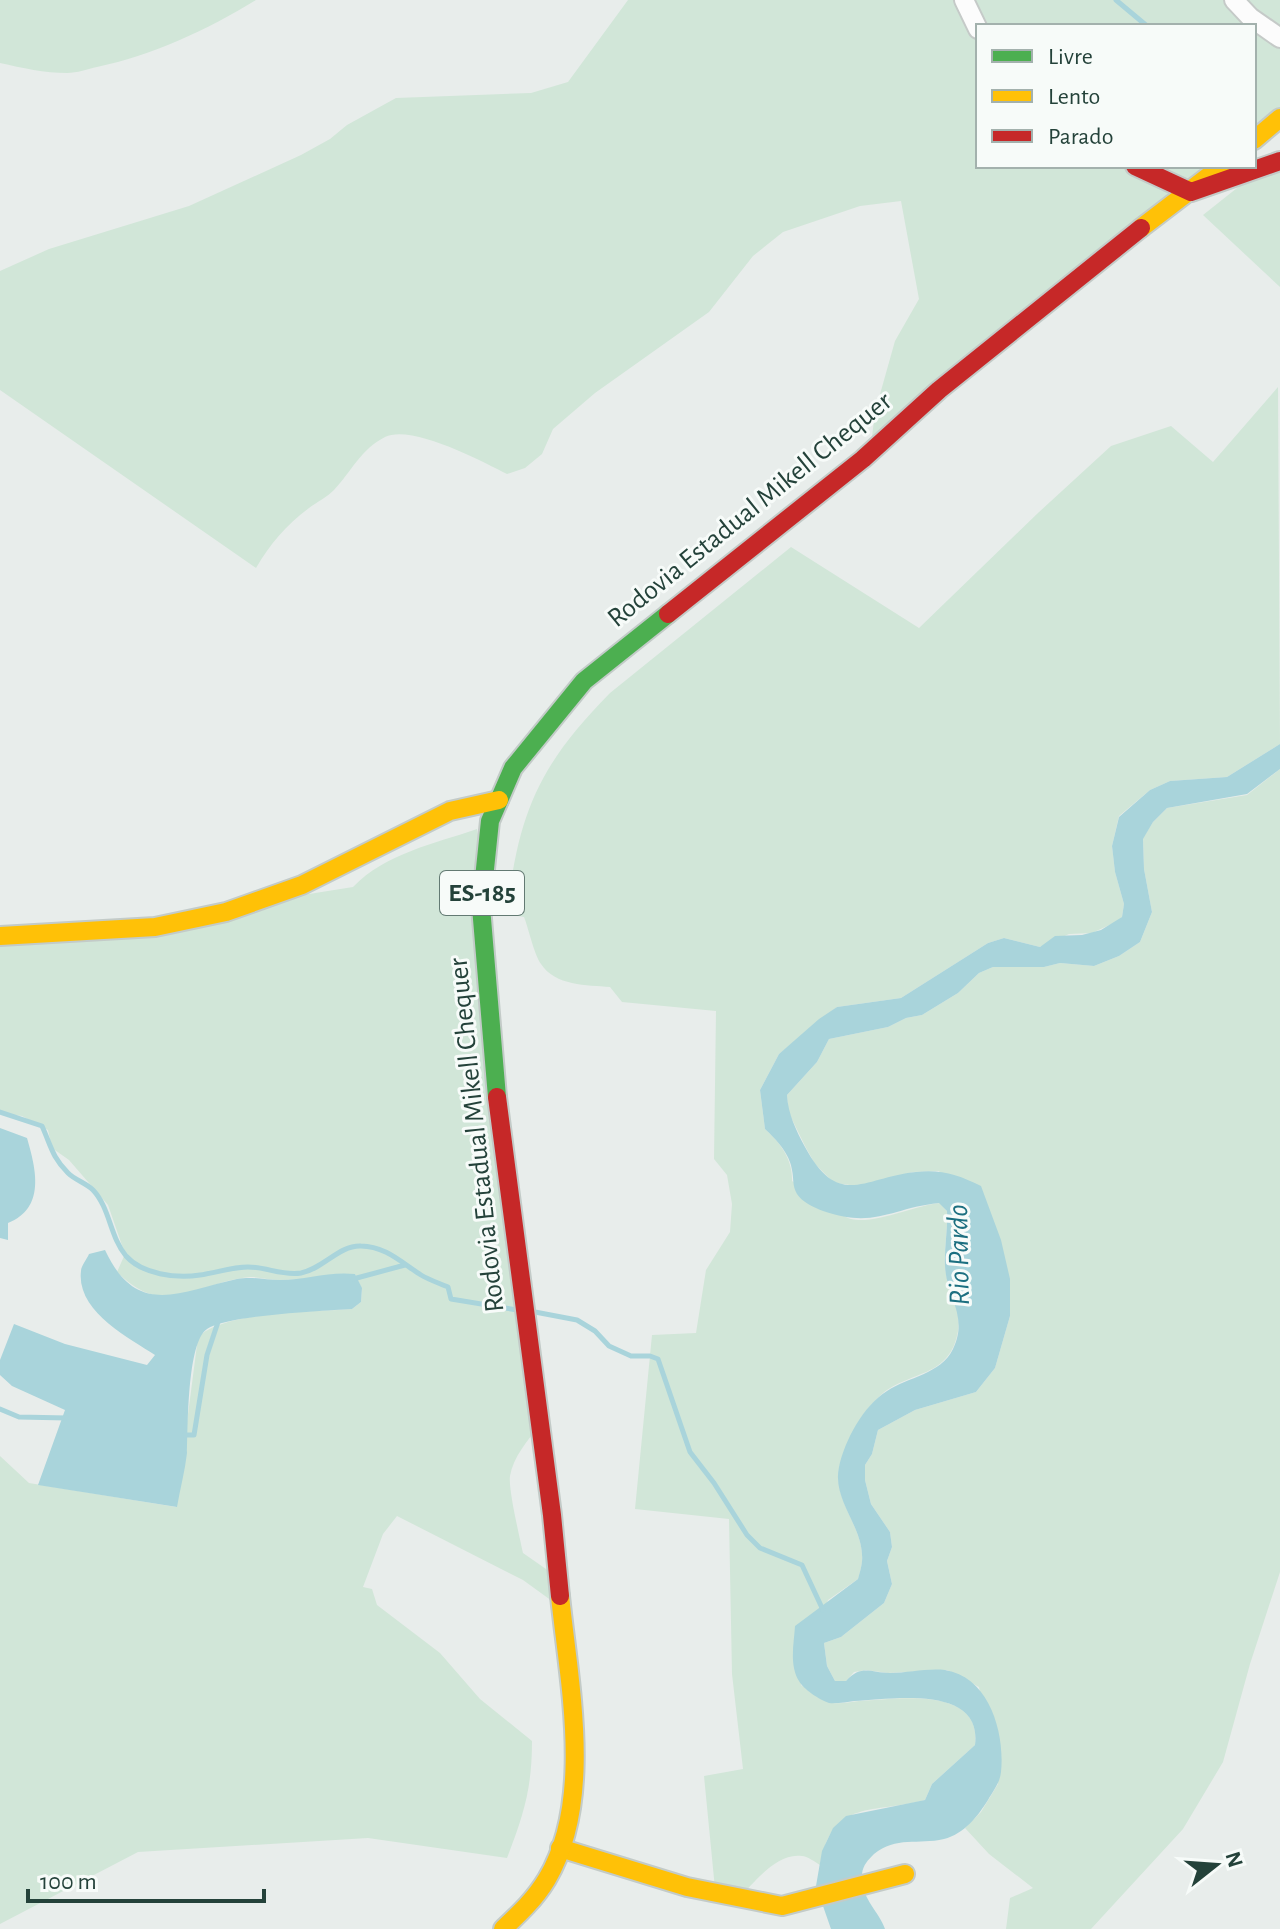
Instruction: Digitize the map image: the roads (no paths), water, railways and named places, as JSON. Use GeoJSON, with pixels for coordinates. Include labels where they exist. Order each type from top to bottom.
{"type":"FeatureCollection","features":[{"type":"Feature","properties":{"kind":"main road"},"geometry":{"type":"LineString","coordinates":[[1256,138],[1280,118]]}},
{"type":"Feature","properties":{"kind":"main road"},"geometry":{"type":"LineString","coordinates":[[1139,168],[1191,192],[1280,161]]}},
{"type":"Feature","properties":{"kind":"main road","name":"Rodovia Estadual Mikell Chequer"},"geometry":{"type":"LineString","coordinates":[[503,1929],[538,1894],[560,1848],[570,1819],[575,1772],[552,1515],[494,1077],[481,907],[490,821],[513,768],[584,681],[863,459],[939,390],[1220,168]]}},
{"type":"Feature","properties":{"kind":"main road"},"geometry":{"type":"LineString","coordinates":[[0,936],[155,927],[226,912],[302,885],[450,811],[499,800]]}},
{"type":"Feature","properties":{"kind":"main road"},"geometry":{"type":"LineString","coordinates":[[560,1848],[687,1887],[766,1905],[782,1906],[817,1899],[905,1874]]}},
{"type":"Feature","properties":{"kind":"street"},"geometry":{"type":"LineString","coordinates":[[964,0],[976,25]]}},
{"type":"Feature","properties":{"kind":"street"},"geometry":{"type":"LineString","coordinates":[[1234,0],[1250,17],[1280,38]]}},
{"type":"Feature","properties":{"kind":"water","name":"Rio Pardo"},"geometry":{"type":"Polygon","coordinates":[[[1280,744],[1280,769],[1247,794],[1167,808],[1153,822],[1143,839],[1144,869],[1152,912],[1140,942],[1119,956],[1094,966],[1060,963],[1044,967],[993,967],[979,973],[958,993],[922,1015],[906,1018],[888,1027],[829,1039],[817,1062],[787,1095],[791,1115],[805,1147],[817,1166],[841,1184],[854,1185],[934,1171],[981,1186],[1001,1240],[1010,1279],[1010,1316],[995,1368],[976,1392],[915,1410],[878,1430],[872,1454],[865,1465],[865,1480],[871,1504],[890,1532],[892,1547],[887,1561],[892,1584],[884,1603],[841,1637],[824,1643],[827,1666],[835,1681],[846,1681],[862,1671],[945,1670],[973,1684],[984,1695],[997,1725],[1002,1757],[1000,1776],[980,1812],[958,1833],[934,1841],[891,1845],[882,1848],[868,1861],[863,1868],[862,1883],[885,1929],[831,1929],[816,1886],[822,1851],[833,1828],[846,1816],[925,1800],[932,1784],[975,1745],[974,1726],[965,1712],[950,1704],[911,1698],[829,1703],[801,1684],[793,1661],[795,1626],[858,1579],[862,1558],[860,1544],[838,1479],[850,1435],[878,1397],[932,1370],[948,1357],[959,1326],[946,1277],[947,1211],[939,1203],[882,1216],[856,1218],[823,1211],[808,1204],[795,1191],[791,1164],[785,1153],[765,1129],[760,1090],[779,1054],[837,1007],[901,998],[988,943],[1004,938],[1040,947],[1055,936],[1082,935],[1101,930],[1122,917],[1124,904],[1112,846],[1119,817],[1150,790],[1170,781],[1227,777],[1280,744]]]}},
{"type":"Feature","properties":{"kind":"water"},"geometry":{"type":"Polygon","coordinates":[[[0,1128],[27,1138],[35,1175],[33,1198],[20,1216],[8,1223],[8,1240],[0,1238],[0,1128]]]}},
{"type":"Feature","properties":{"kind":"water"},"geometry":{"type":"Polygon","coordinates":[[[105,1250],[118,1272],[131,1285],[146,1293],[179,1293],[243,1278],[290,1280],[345,1273],[355,1274],[362,1288],[361,1302],[352,1309],[234,1320],[207,1329],[200,1337],[192,1367],[187,1453],[177,1507],[38,1485],[65,1410],[12,1386],[0,1375],[0,1360],[14,1324],[65,1344],[147,1365],[155,1355],[106,1322],[87,1299],[81,1269],[89,1254],[105,1250]]]}},
{"type":"Feature","properties":{"kind":"waterway"},"geometry":{"type":"LineString","coordinates":[[1116,0],[1145,24]]}},
{"type":"Feature","properties":{"kind":"waterway"},"geometry":{"type":"LineString","coordinates":[[0,1112],[42,1126],[58,1162],[99,1197],[116,1240],[126,1256],[150,1271],[191,1276],[248,1267],[301,1273],[345,1249],[361,1246],[386,1252],[424,1277],[448,1287],[451,1299],[517,1310]]}},
{"type":"Feature","properties":{"kind":"waterway"},"geometry":{"type":"LineString","coordinates":[[353,1279],[405,1265]]}},
{"type":"Feature","properties":{"kind":"waterway"},"geometry":{"type":"LineString","coordinates":[[535,1312],[577,1320],[595,1331],[609,1346],[631,1356],[658,1359],[690,1452],[747,1535],[760,1548],[802,1565],[823,1610]]}},
{"type":"Feature","properties":{"kind":"waterway"},"geometry":{"type":"LineString","coordinates":[[184,1435],[194,1435],[207,1355],[219,1319]]}},
{"type":"Feature","properties":{"kind":"waterway"},"geometry":{"type":"LineString","coordinates":[[0,1409],[19,1417],[67,1418]]}}]}
